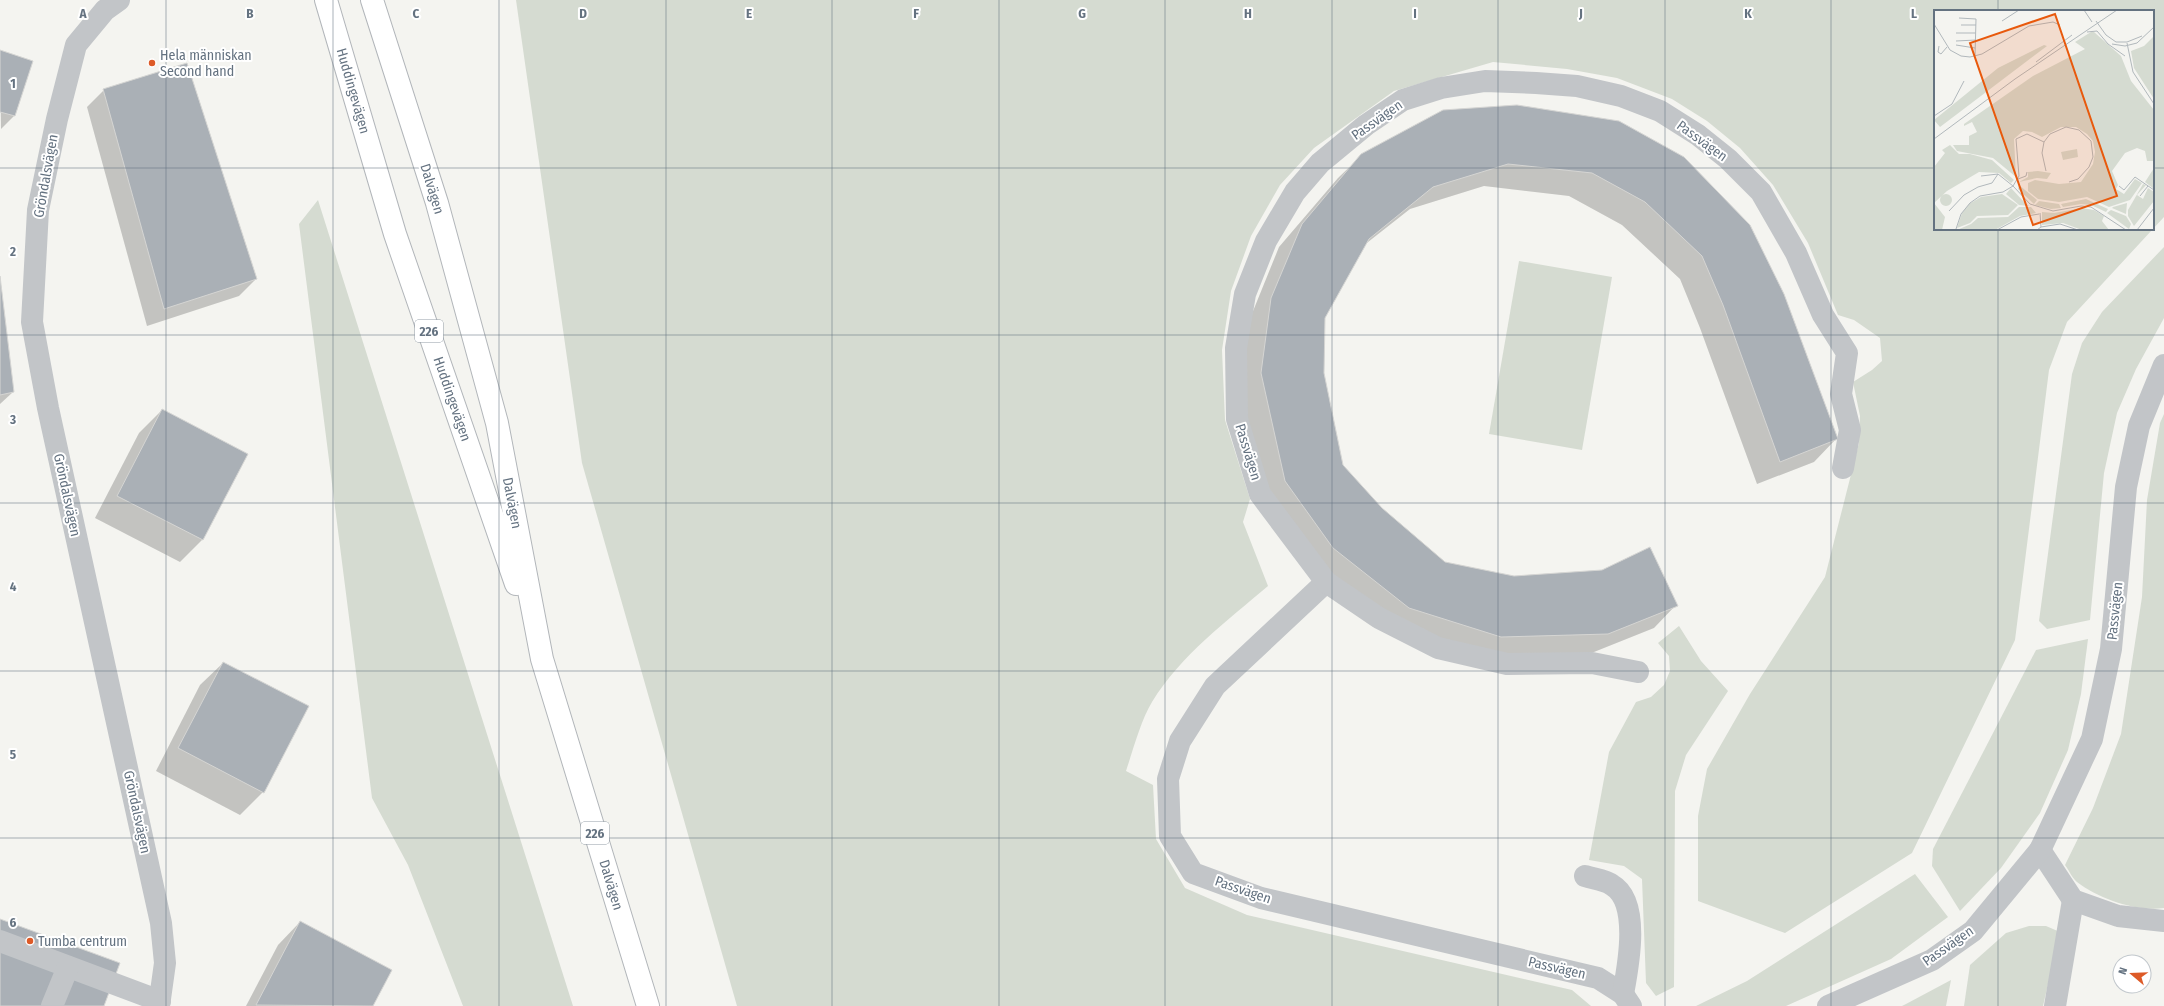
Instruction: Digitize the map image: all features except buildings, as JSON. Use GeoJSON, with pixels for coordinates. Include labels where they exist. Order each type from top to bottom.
{"type":"FeatureCollection","features":[{"type":"Feature","properties":{"kind":"main road","name":"Huddingevägen"},"geometry":{"type":"LineString","coordinates":[[326,0],[395,234],[542,659]]}},
{"type":"Feature","properties":{"kind":"main road","name":"Dalvägen"},"geometry":{"type":"LineString","coordinates":[[372,0],[437,202],[497,423],[542,659],[648,1006]]}},
{"type":"Feature","properties":{"kind":"main road"},"geometry":{"type":"LineString","coordinates":[[388,0],[437,202]]}},
{"type":"Feature","properties":{"kind":"street","name":"Gröndalsvägen"},"geometry":{"type":"LineString","coordinates":[[119,0],[105,10],[76,45],[56,119],[38,210],[32,322],[50,416],[161,923],[165,963],[160,1003]]}},
{"type":"Feature","properties":{"kind":"street","name":"Passvägen"},"geometry":{"type":"LineString","coordinates":[[1638,672],[1592,663],[1507,664],[1438,648],[1379,618],[1326,582],[1260,494],[1237,419],[1236,348],[1248,288],[1266,241],[1296,192],[1320,163],[1366,125],[1403,100],[1441,88],[1485,81],[1577,86],[1621,96],[1660,111],[1698,135],[1716,149],[1762,192],[1796,253],[1823,315],[1847,353],[1841,394],[1850,430],[1843,468]]}},
{"type":"Feature","properties":{"kind":"street","name":"Passvägen"},"geometry":{"type":"LineString","coordinates":[[1828,1006],[1932,960],[1973,931],[2040,850],[2092,739],[2111,649],[2126,487],[2139,426],[2164,365]]}},
{"type":"Feature","properties":{"kind":"street","name":"Passvägen"},"geometry":{"type":"LineString","coordinates":[[1326,582],[1215,686],[1180,741],[1168,778],[1170,836],[1193,873],[1261,898],[1598,978],[1627,1000]]}},
{"type":"Feature","properties":{"kind":"street"},"geometry":{"type":"LineString","coordinates":[[2040,850],[2073,900],[2118,916],[2164,921]]}},
{"type":"Feature","properties":{"kind":"street"},"geometry":{"type":"LineString","coordinates":[[1586,876],[1612,885],[1624,896],[1629,916],[1630,957],[1627,1000]]}},
{"type":"Feature","properties":{"kind":"street"},"geometry":{"type":"LineString","coordinates":[[2055,1006],[2073,900]]}},
{"type":"Feature","properties":{"kind":"street"},"geometry":{"type":"LineString","coordinates":[[0,941],[160,1003]]}},
{"type":"Feature","properties":{"kind":"street"},"geometry":{"type":"LineString","coordinates":[[52,1006],[68,967]]}},
{"type":"Feature","properties":{"kind":"shaded area"},"geometry":{"type":"Polygon","coordinates":[[[516,0],[2164,0],[2164,217],[2154,228],[2154,10],[1934,10],[1934,230],[2152,230],[2067,322],[2049,370],[2015,640],[1912,853],[1785,933],[1698,901],[1698,816],[1707,769],[1750,694],[1825,577],[1859,443],[1860,416],[1853,382],[1872,370],[1882,361],[1880,338],[1854,320],[1838,315],[1808,243],[1773,185],[1740,148],[1707,121],[1672,99],[1617,78],[1567,69],[1493,62],[1394,91],[1314,148],[1280,185],[1251,236],[1231,291],[1222,350],[1225,420],[1250,499],[1243,522],[1268,586],[1191,654],[1164,685],[1144,717],[1126,771],[1153,785],[1156,839],[1185,888],[1247,915],[1572,990],[1591,1006],[737,1006],[582,463],[516,0]]]}},
{"type":"Feature","properties":{"kind":"shaded area"},"geometry":{"type":"Polygon","coordinates":[[[318,200],[573,1006],[463,1006],[408,865],[372,798],[299,224],[318,200]]]}},
{"type":"Feature","properties":{"kind":"shaded area"},"geometry":{"type":"Polygon","coordinates":[[[2164,247],[2164,318],[2136,369],[2117,413],[2104,473],[2090,620],[2047,629],[2039,621],[2072,374],[2082,343],[2102,312],[2164,247]]]}},
{"type":"Feature","properties":{"kind":"shaded area"},"geometry":{"type":"Polygon","coordinates":[[[1519,261],[1612,277],[1582,450],[1489,434],[1519,261]]]}},
{"type":"Feature","properties":{"kind":"shaded area"},"geometry":{"type":"Polygon","coordinates":[[[2164,414],[2164,908],[2153,909],[2130,906],[2096,894],[2077,882],[2065,865],[2093,808],[2121,734],[2142,597],[2147,500],[2160,423],[2164,414]]]}},
{"type":"Feature","properties":{"kind":"shaded area"},"geometry":{"type":"Polygon","coordinates":[[[1679,626],[1701,661],[1728,691],[1686,755],[1675,791],[1674,987],[1656,996],[1646,983],[1642,879],[1624,866],[1589,860],[1609,752],[1636,702],[1651,697],[1664,685],[1670,671],[1669,656],[1658,643],[1679,626]]]}},
{"type":"Feature","properties":{"kind":"shaded area"},"geometry":{"type":"Polygon","coordinates":[[[2088,639],[2081,694],[2068,750],[2040,813],[2001,868],[1960,911],[1932,866],[1933,849],[2036,650],[2088,639]]]}},
{"type":"Feature","properties":{"kind":"shaded area"},"geometry":{"type":"Polygon","coordinates":[[[1915,874],[1948,917],[1891,959],[1786,1006],[1696,1006],[1747,981],[1915,874]]]}},
{"type":"Feature","properties":{"kind":"shaded area"},"geometry":{"type":"Polygon","coordinates":[[[2029,926],[2046,926],[2060,932],[2043,1006],[1964,1006],[1970,965],[2006,933],[2029,926]]]}},
{"type":"Feature","properties":{"kind":"shaded area"},"geometry":{"type":"Polygon","coordinates":[[[1951,980],[1946,1006],[1902,1006],[1906,1004],[1951,980]]]}},
{"type":"Feature","properties":{"kind":"place","name":"Hela människan Second hand"},"geometry":{"type":"Point","coordinates":[152,63]}},
{"type":"Feature","properties":{"kind":"place","name":"Tumba centrum"},"geometry":{"type":"Point","coordinates":[30,941]}}]}
